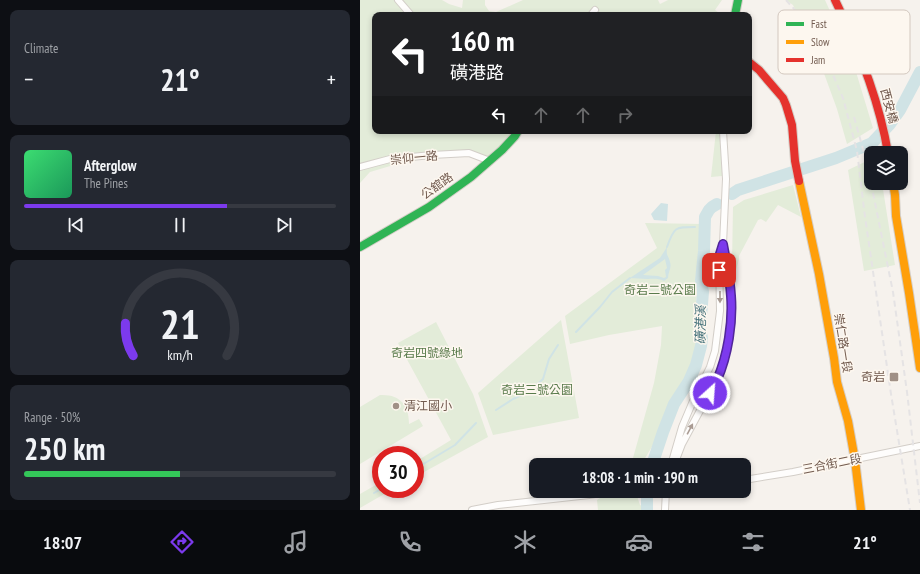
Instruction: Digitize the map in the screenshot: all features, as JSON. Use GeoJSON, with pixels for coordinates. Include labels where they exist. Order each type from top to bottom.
{"type":"FeatureCollection","features":[{"type":"Feature","properties":{"kind":"street"},"geometry":{"type":"LineString","coordinates":[[398,0],[408,12]]}},
{"type":"Feature","properties":{"kind":"street"},"geometry":{"type":"LineString","coordinates":[[736,12],[738,0]]}},
{"type":"Feature","properties":{"kind":"street","name":"西安橋"},"geometry":{"type":"LineString","coordinates":[[835,0],[840,10]]}},
{"type":"Feature","properties":{"kind":"street","name":"崇仁路一段"},"geometry":{"type":"LineString","coordinates":[[752,65],[763,74],[783,98],[792,125],[796,166],[820,282],[837,382],[848,421],[855,460],[861,510]]}},
{"type":"Feature","properties":{"kind":"street","name":"西安橋"},"geometry":{"type":"LineString","coordinates":[[867,74],[880,117],[886,146]]}},
{"type":"Feature","properties":{"kind":"street","name":"公舘路"},"geometry":{"type":"LineString","coordinates":[[360,247],[429,208],[490,161],[516,134]]}},
{"type":"Feature","properties":{"kind":"street"},"geometry":{"type":"LineString","coordinates":[[677,458],[682,444],[717,379],[727,349],[730,334],[732,316],[731,296],[723,244],[726,180],[723,134]]}},
{"type":"Feature","properties":{"kind":"street","name":"崇仰一路"},"geometry":{"type":"LineString","coordinates":[[360,167],[390,160],[432,155],[469,153],[490,161]]}},
{"type":"Feature","properties":{"kind":"street"},"geometry":{"type":"LineString","coordinates":[[894,190],[896,216],[920,368]]}},
{"type":"Feature","properties":{"kind":"street"},"geometry":{"type":"LineString","coordinates":[[673,458],[682,427],[710,367],[715,351],[720,311],[719,257],[723,244]]}},
{"type":"Feature","properties":{"kind":"street","name":"三合街二段"},"geometry":{"type":"LineString","coordinates":[[751,479],[855,460],[920,446]]}},
{"type":"Feature","properties":{"kind":"street"},"geometry":{"type":"LineString","coordinates":[[472,510],[498,505],[562,498]]}},
{"type":"Feature","properties":{"kind":"street"},"geometry":{"type":"LineString","coordinates":[[665,510],[666,498]]}},
{"type":"Feature","properties":{"kind":"green space"},"geometry":{"type":"Polygon","coordinates":[[[360,0],[442,0],[462,8],[463,0],[485,0],[485,5],[489,11],[496,12],[372,12],[372,134],[512,134],[492,156],[482,160],[470,155],[407,161],[370,172],[360,183],[360,0]]]}},
{"type":"Feature","properties":{"kind":"green space"},"geometry":{"type":"Polygon","coordinates":[[[523,0],[658,0],[660,4],[668,0],[722,0],[715,10],[718,12],[496,12],[523,0]]]}},
{"type":"Feature","properties":{"kind":"green space"},"geometry":{"type":"Polygon","coordinates":[[[786,0],[825,0],[830,10],[795,10],[793,5],[786,0]]]}},
{"type":"Feature","properties":{"kind":"green space"},"geometry":{"type":"Polygon","coordinates":[[[824,74],[857,74],[873,128],[847,144],[837,109],[824,74]]]}},
{"type":"Feature","properties":{"kind":"green space"},"geometry":{"type":"Polygon","coordinates":[[[716,134],[721,134],[722,176],[711,177],[716,134]]]}},
{"type":"Feature","properties":{"kind":"green space"},"geometry":{"type":"Polygon","coordinates":[[[864,162],[864,190],[883,190],[895,265],[864,271],[848,170],[864,162]]]}},
{"type":"Feature","properties":{"kind":"green space"},"geometry":{"type":"Polygon","coordinates":[[[793,185],[801,217],[778,205],[766,222],[761,219],[758,220],[739,256],[733,279],[733,207],[744,200],[793,185]]]}},
{"type":"Feature","properties":{"kind":"green space","name":"奇岩二號公園"},"geometry":{"type":"Polygon","coordinates":[[[645,223],[703,224],[694,326],[696,347],[691,364],[686,378],[672,403],[672,413],[668,424],[645,458],[633,458],[654,383],[661,345],[662,326],[609,335],[570,344],[565,316],[657,248],[645,223]]]}},
{"type":"Feature","properties":{"kind":"green space","name":"奇岩三號公園"},"geometry":{"type":"Polygon","coordinates":[[[561,320],[579,418],[493,435],[478,393],[561,320]]]}},
{"type":"Feature","properties":{"kind":"green space","name":"奇岩四號綠地"},"geometry":{"type":"Polygon","coordinates":[[[436,322],[473,394],[488,437],[424,472],[424,456],[451,440],[398,343],[436,322]]]}},
{"type":"Feature","properties":{"kind":"green space"},"geometry":{"type":"Polygon","coordinates":[[[380,395],[393,396],[405,406],[409,417],[409,424],[419,419],[423,426],[390,446],[372,446],[372,457],[360,464],[360,407],[380,395]]]}},
{"type":"Feature","properties":{"kind":"green space"},"geometry":{"type":"Polygon","coordinates":[[[372,487],[372,498],[377,498],[360,508],[360,494],[372,487]]]}},
{"type":"Feature","properties":{"kind":"green space"},"geometry":{"type":"Polygon","coordinates":[[[600,498],[638,498],[640,505],[643,507],[643,510],[598,510],[597,500],[600,498]]]}},
{"type":"Feature","properties":{"kind":"shaded area"},"geometry":{"type":"Polygon","coordinates":[[[661,203],[668,204],[667,221],[654,220],[651,214],[661,203]]]}},
{"type":"Feature","properties":{"kind":"shaded area"},"geometry":{"type":"Polygon","coordinates":[[[667,247],[667,254],[671,266],[668,278],[664,281],[658,279],[630,278],[660,258],[667,247]],[[665,259],[643,275],[664,278],[666,277],[665,270],[667,268],[665,259]]]}},
{"type":"Feature","properties":{"kind":"waterway","name":"磺港溪"},"geometry":{"type":"LineString","coordinates":[[732,194],[738,190],[836,158],[872,143],[890,124],[900,110],[920,72]]}},
{"type":"Feature","properties":{"kind":"waterway","name":"磺港溪"},"geometry":{"type":"LineString","coordinates":[[654,458],[674,404],[689,381],[696,365],[701,346],[702,338],[700,328],[703,292],[701,280],[705,217],[709,210],[717,204]]}},
{"type":"Feature","properties":{"kind":"waterway"},"geometry":{"type":"LineString","coordinates":[[667,247],[676,230],[683,227],[695,227]]}},
{"type":"Feature","properties":{"kind":"waterway"},"geometry":{"type":"LineString","coordinates":[[576,332],[612,292],[630,278]]}},
{"type":"Feature","properties":{"kind":"waterway"},"geometry":{"type":"LineString","coordinates":[[496,410],[513,399],[529,392],[543,379],[549,359],[558,345]]}},
{"type":"Feature","properties":{"kind":"waterway"},"geometry":{"type":"LineString","coordinates":[[424,464],[455,445],[476,423]]}},
{"type":"Feature","properties":{"kind":"waterway","name":"磺港溪"},"geometry":{"type":"LineString","coordinates":[[647,498],[647,510]]}},
{"type":"Feature","properties":{"kind":"railway"},"geometry":{"type":"LineString","coordinates":[[786,0],[795,10]]}},
{"type":"Feature","properties":{"kind":"railway"},"geometry":{"type":"LineString","coordinates":[[833,74],[843,98],[857,151],[865,217],[891,394],[910,510]]}},
{"type":"Feature","properties":{"kind":"railway"},"geometry":{"type":"LineString","coordinates":[[854,117],[864,153]]}},
{"type":"Feature","properties":{"kind":"railway"},"geometry":{"type":"LineString","coordinates":[[872,190],[893,292],[920,503]]}},
{"type":"Feature","properties":{"kind":"traffic: fast"},"geometry":{"type":"LineString","coordinates":[[736,12],[738,0]]}},
{"type":"Feature","properties":{"kind":"traffic: fast"},"geometry":{"type":"LineString","coordinates":[[360,247],[429,207],[471,177],[502,150],[516,134]]}},
{"type":"Feature","properties":{"kind":"traffic: slow"},"geometry":{"type":"LineString","coordinates":[[799,181],[819,274],[837,382],[848,421],[855,460],[861,510]]}},
{"type":"Feature","properties":{"kind":"traffic: slow"},"geometry":{"type":"LineString","coordinates":[[894,190],[896,216],[920,368]]}},
{"type":"Feature","properties":{"kind":"traffic: jam"},"geometry":{"type":"LineString","coordinates":[[835,0],[840,10]]}},
{"type":"Feature","properties":{"kind":"traffic: jam"},"geometry":{"type":"LineString","coordinates":[[752,64],[759,70],[783,98],[786,105],[792,125],[795,161],[799,181]]}},
{"type":"Feature","properties":{"kind":"traffic: jam"},"geometry":{"type":"LineString","coordinates":[[867,74],[874,94],[887,146]]}},
{"type":"Feature","properties":{"kind":"place","name":"奇岩"},"geometry":{"type":"Point","coordinates":[894,377]}},
{"type":"Feature","properties":{"kind":"place","name":"清江國小"},"geometry":{"type":"Point","coordinates":[396,406]}},
{"type":"Feature","properties":{"kind":"route"},"geometry":{"type":"LineString","coordinates":[[710,393],[717,379],[725,356],[732,316],[731,296],[723,244],[719,257],[719,270]]}}]}
